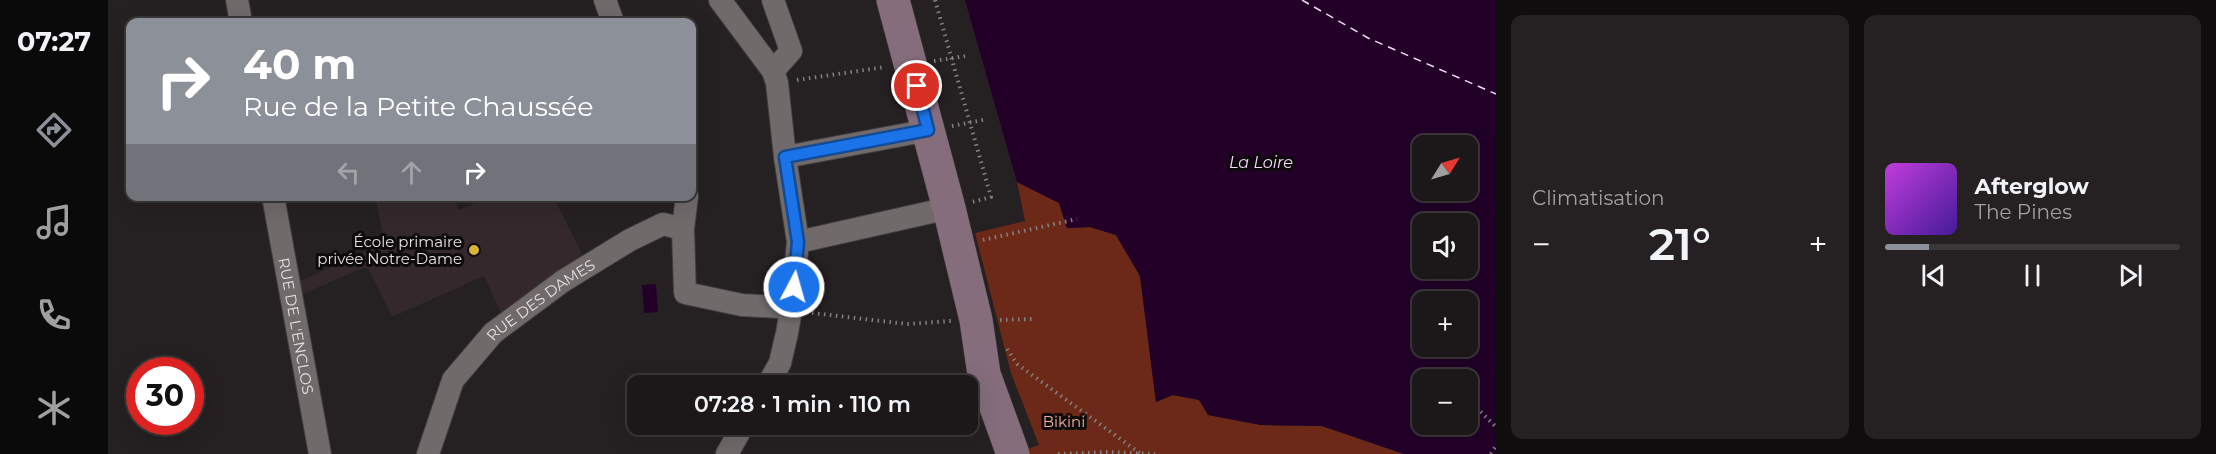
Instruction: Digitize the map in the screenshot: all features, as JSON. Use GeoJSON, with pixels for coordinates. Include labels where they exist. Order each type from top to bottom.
{"type":"FeatureCollection","features":[{"type":"Feature","properties":{"kind":"street"},"geometry":{"type":"LineString","coordinates":[[237,0],[240,18]]}},
{"type":"Feature","properties":{"kind":"street"},"geometry":{"type":"LineString","coordinates":[[605,0],[612,18]]}},
{"type":"Feature","properties":{"kind":"street"},"geometry":{"type":"LineString","coordinates":[[720,0],[775,77],[798,242],[791,310],[780,363],[773,375]]}},
{"type":"Feature","properties":{"kind":"street"},"geometry":{"type":"LineString","coordinates":[[773,0],[791,51],[775,77]]}},
{"type":"Feature","properties":{"kind":"street"},"geometry":{"type":"LineString","coordinates":[[893,0],[928,130],[955,206],[984,374],[1013,454]]}},
{"type":"Feature","properties":{"kind":"street"},"geometry":{"type":"LineString","coordinates":[[785,157],[928,130]]}},
{"type":"Feature","properties":{"kind":"street","name":"RUE DE L'ENCLOS"},"geometry":{"type":"LineString","coordinates":[[274,201],[320,454]]}},
{"type":"Feature","properties":{"kind":"street"},"geometry":{"type":"LineString","coordinates":[[686,201],[683,229],[686,294],[742,306],[780,307],[791,310]]}},
{"type":"Feature","properties":{"kind":"street"},"geometry":{"type":"LineString","coordinates":[[798,242],[955,206]]}},
{"type":"Feature","properties":{"kind":"street","name":"RUE DES DAMES"},"geometry":{"type":"LineString","coordinates":[[428,454],[453,381],[493,333],[563,281],[630,240],[663,224],[683,229]]}},
{"type":"Feature","properties":{"kind":"street"},"geometry":{"type":"LineString","coordinates":[[727,454],[738,435]]}},
{"type":"Feature","properties":{"kind":"path"},"geometry":{"type":"LineString","coordinates":[[935,0],[991,197],[955,206]]}},
{"type":"Feature","properties":{"kind":"path"},"geometry":{"type":"LineString","coordinates":[[775,77],[911,64],[966,56]]}},
{"type":"Feature","properties":{"kind":"path"},"geometry":{"type":"LineString","coordinates":[[981,240],[1077,219]]}},
{"type":"Feature","properties":{"kind":"path"},"geometry":{"type":"LineString","coordinates":[[791,310],[906,324],[1032,319]]}},
{"type":"Feature","properties":{"kind":"path"},"geometry":{"type":"LineString","coordinates":[[1006,346],[1017,364],[1141,454]]}},
{"type":"Feature","properties":{"kind":"path"},"geometry":{"type":"LineString","coordinates":[[1478,409],[1496,428]]}},
{"type":"Feature","properties":{"kind":"path"},"geometry":{"type":"LineString","coordinates":[[1491,454],[1496,446]]}},
{"type":"Feature","properties":{"kind":"path"},"geometry":{"type":"LineString","coordinates":[[1058,454],[1155,454]]}},
{"type":"Feature","properties":{"kind":"shaded area","name":"École primaire privée Notre-Dame"},"geometry":{"type":"Polygon","coordinates":[[[376,201],[455,201],[459,210],[480,201],[556,201],[584,258],[503,317],[484,276],[392,317],[368,268],[363,268],[303,294],[300,281],[385,243],[376,201]]]}},
{"type":"Feature","properties":{"kind":"green space","name":"Bikini"},"geometry":{"type":"Polygon","coordinates":[[[1017,182],[1059,203],[1067,228],[1090,227],[1116,235],[1140,276],[1156,402],[1173,395],[1199,400],[1209,415],[1261,425],[1322,426],[1404,454],[1027,454],[1025,450],[1039,445],[1011,373],[975,233],[1025,221],[1017,182]]]}},
{"type":"Feature","properties":{"kind":"water","name":"La Loire"},"geometry":{"type":"Polygon","coordinates":[[[965,0],[1496,0],[1496,454],[1404,454],[1322,426],[1261,425],[1208,415],[1199,400],[1173,395],[1156,402],[1140,276],[1116,235],[1090,227],[1067,228],[1059,203],[1017,182],[965,0]]]}},
{"type":"Feature","properties":{"kind":"water"},"geometry":{"type":"Polygon","coordinates":[[[656,284],[658,312],[644,313],[642,285],[656,284]]]}},
{"type":"Feature","properties":{"kind":"ferry route"},"geometry":{"type":"LineString","coordinates":[[1302,0],[1368,38],[1496,94]]}},
{"type":"Feature","properties":{"kind":"place","name":"École primaire privée Notre-Dame"},"geometry":{"type":"Point","coordinates":[474,250]}},
{"type":"Feature","properties":{"kind":"route"},"geometry":{"type":"LineString","coordinates":[[794,287],[798,242],[785,157],[928,130],[917,86]]}}]}
